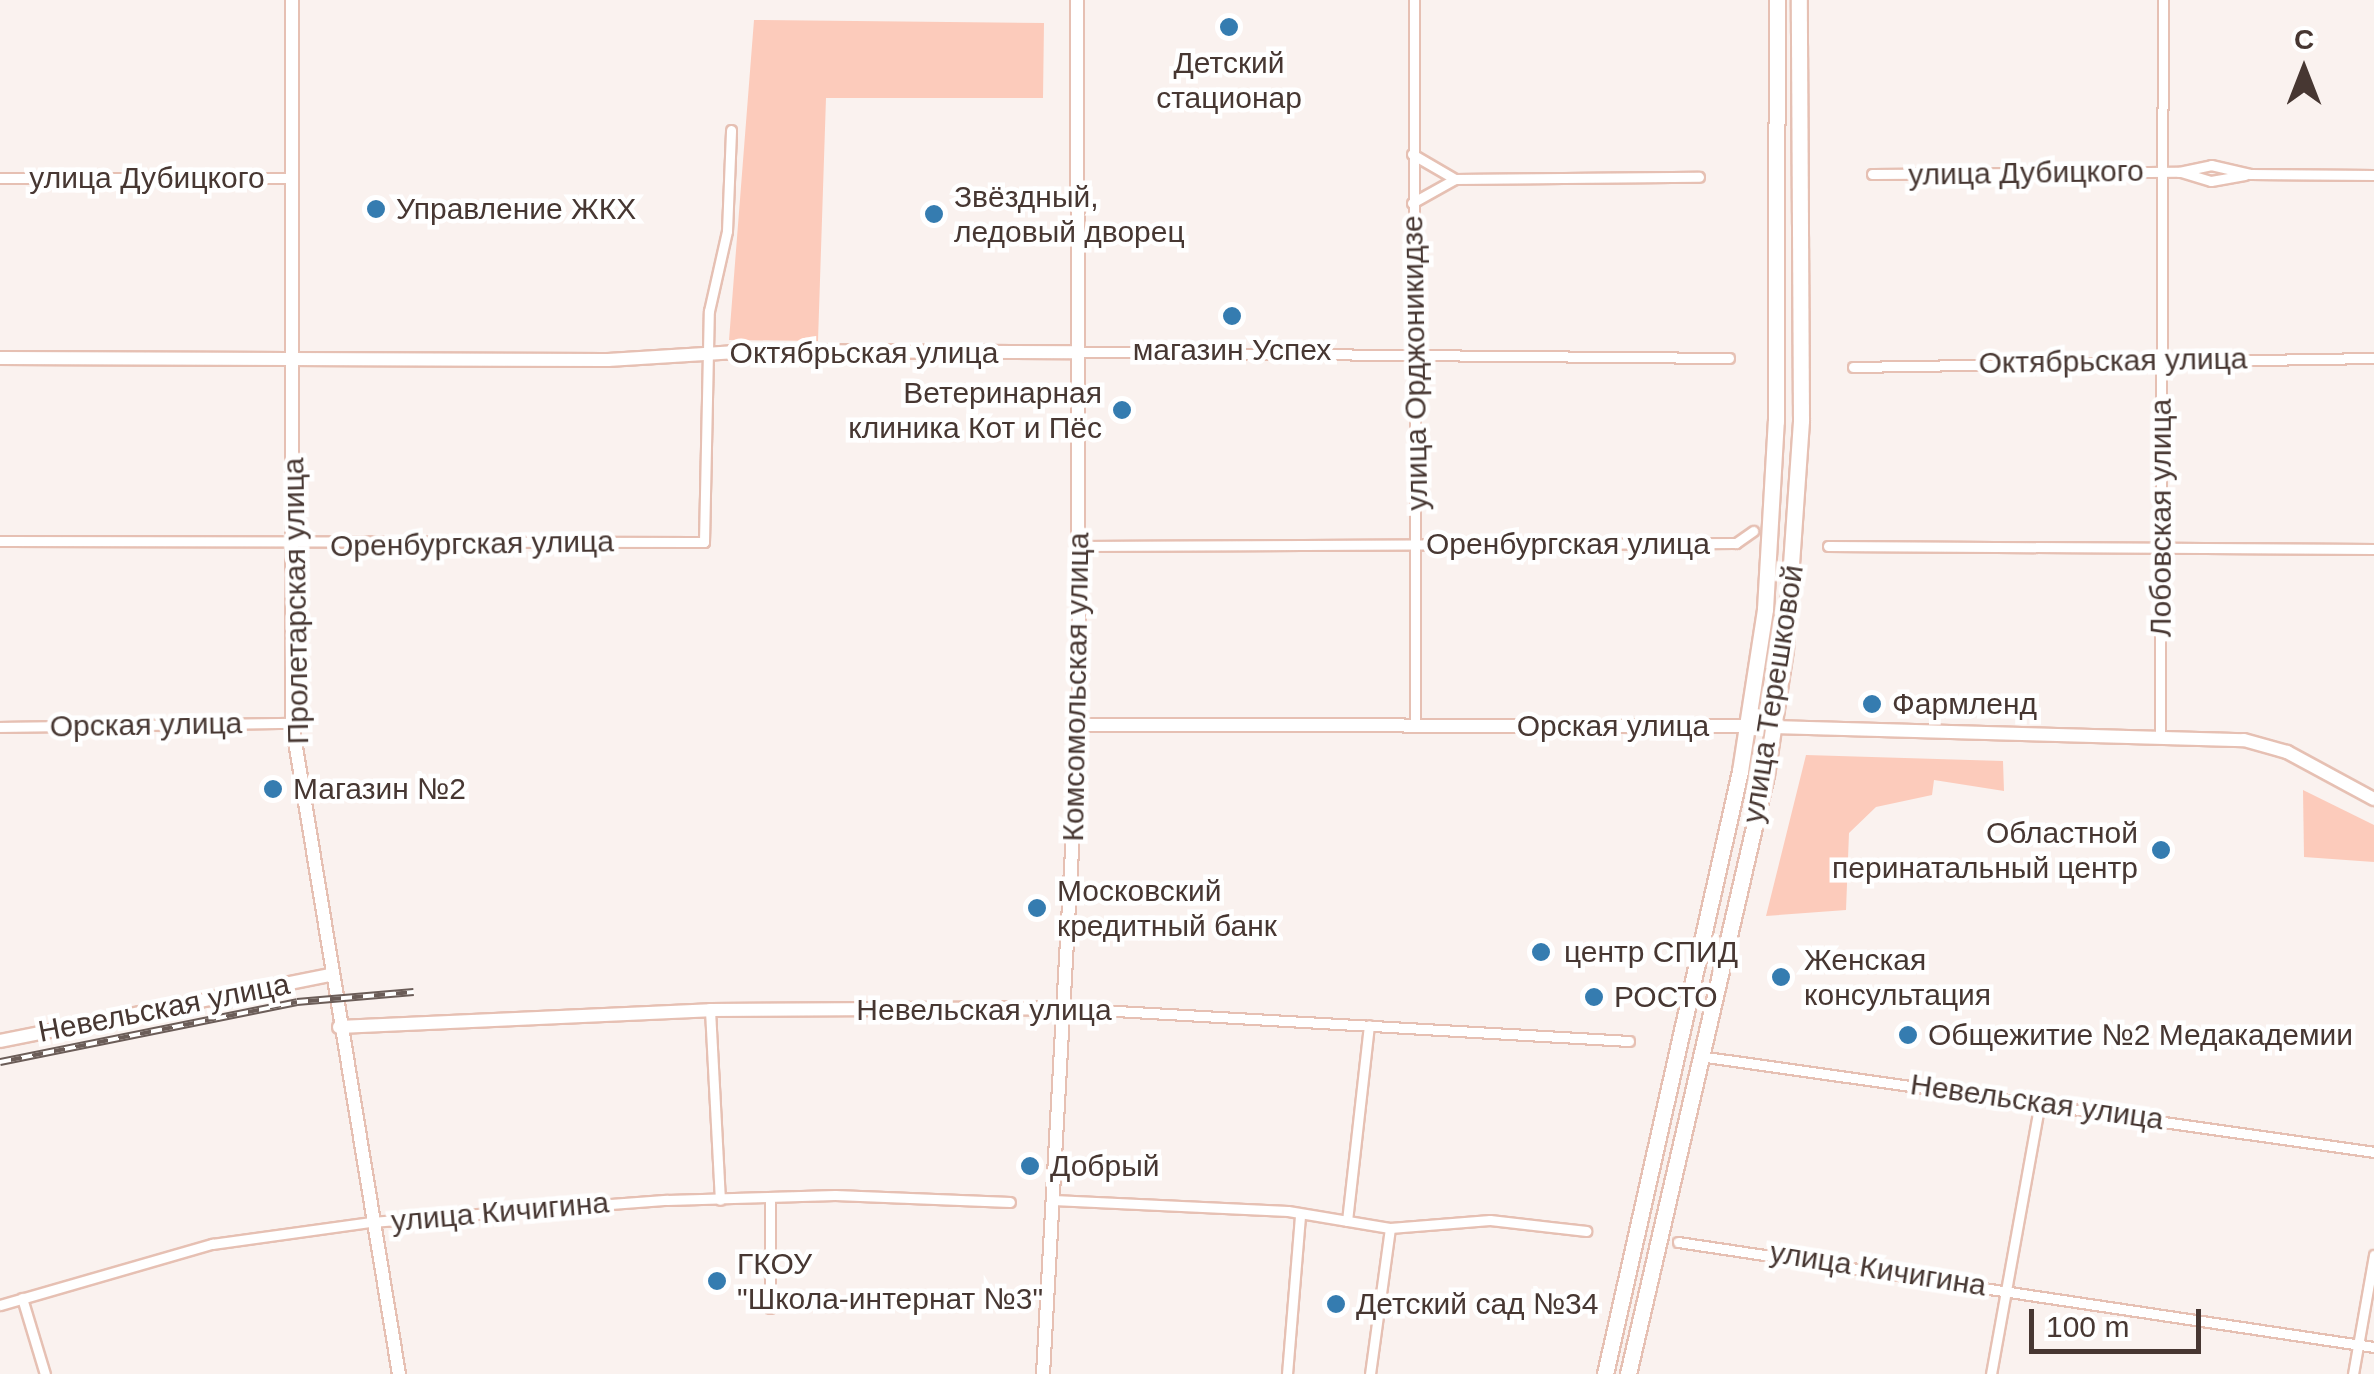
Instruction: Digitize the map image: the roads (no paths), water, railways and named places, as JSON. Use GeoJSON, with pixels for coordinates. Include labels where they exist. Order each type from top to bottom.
{"type":"FeatureCollection","features":[{"type":"Feature","properties":{"kind":"main road","name":"Пролетарская улица"},"geometry":{"type":"LineString","coordinates":[[292,0],[292,723],[329,975],[399,1374]]}},
{"type":"Feature","properties":{"kind":"main road","name":"Комсомольская улица"},"geometry":{"type":"LineString","coordinates":[[1043,1374],[1079,725],[1077,0]]}},
{"type":"Feature","properties":{"kind":"main road","name":"улица Терешковой"},"geometry":{"type":"LineString","coordinates":[[1605,1374],[1748,726],[1765,608],[1776,421],[1778,0]]}},
{"type":"Feature","properties":{"kind":"main road","name":"улица Терешковой"},"geometry":{"type":"LineString","coordinates":[[1628,1374],[1773,727],[1798,508],[1800,0]]}},
{"type":"Feature","properties":{"kind":"main road","name":"Октябрьская улица"},"geometry":{"type":"LineString","coordinates":[[0,358],[608,360],[710,353],[1080,352]]}},
{"type":"Feature","properties":{"kind":"main road","name":"Орская улица"},"geometry":{"type":"LineString","coordinates":[[1079,725],[1748,726],[2160,736],[2272,746],[2374,798]]}},
{"type":"Feature","properties":{"kind":"main road","name":"Невельская улица"},"geometry":{"type":"LineString","coordinates":[[0,1041],[329,975]]}},
{"type":"Feature","properties":{"kind":"main road","name":"Невельская улица"},"geometry":{"type":"LineString","coordinates":[[339,1027],[710,1010],[1065,1008]]}},
{"type":"Feature","properties":{"kind":"street","name":"улица Орджоникидзе"},"geometry":{"type":"LineString","coordinates":[[1414,0],[1412,202],[1419,544],[1414,726]]}},
{"type":"Feature","properties":{"kind":"street","name":"Лобовская улица"},"geometry":{"type":"LineString","coordinates":[[2160,736],[2163,0]]}},
{"type":"Feature","properties":{"kind":"street"},"geometry":{"type":"LineString","coordinates":[[710,353],[709,311],[727,231],[731,130]]}},
{"type":"Feature","properties":{"kind":"street"},"geometry":{"type":"LineString","coordinates":[[1412,154],[1455,180]]}},
{"type":"Feature","properties":{"kind":"street","name":"улица Дубицкого"},"geometry":{"type":"LineString","coordinates":[[1872,174],[2179,172],[2212,166],[2250,174],[2374,175]]}},
{"type":"Feature","properties":{"kind":"street"},"geometry":{"type":"LineString","coordinates":[[1412,202],[1455,180],[1699,177]]}},
{"type":"Feature","properties":{"kind":"street","name":"улица Дубицкого"},"geometry":{"type":"LineString","coordinates":[[0,178],[293,178]]}},
{"type":"Feature","properties":{"kind":"street","name":"Октябрьская улица"},"geometry":{"type":"LineString","coordinates":[[1080,352],[1729,358]]}},
{"type":"Feature","properties":{"kind":"street","name":"Оренбургская улица"},"geometry":{"type":"LineString","coordinates":[[0,541],[294,546],[704,542],[710,353]]}},
{"type":"Feature","properties":{"kind":"street","name":"Октябрьская улица"},"geometry":{"type":"LineString","coordinates":[[1853,367],[2162,358],[2374,358]]}},
{"type":"Feature","properties":{"kind":"street","name":"Оренбургская улица"},"geometry":{"type":"LineString","coordinates":[[1080,546],[1736,543],[1753,531]]}},
{"type":"Feature","properties":{"kind":"street"},"geometry":{"type":"LineString","coordinates":[[1828,546],[2162,552],[2374,548]]}},
{"type":"Feature","properties":{"kind":"street","name":"Орская улица"},"geometry":{"type":"LineString","coordinates":[[0,727],[292,723]]}},
{"type":"Feature","properties":{"kind":"street","name":"Невельская улица"},"geometry":{"type":"LineString","coordinates":[[1065,1008],[1629,1042]]}},
{"type":"Feature","properties":{"kind":"street"},"geometry":{"type":"LineString","coordinates":[[710,1010],[720,1200]]}},
{"type":"Feature","properties":{"kind":"street"},"geometry":{"type":"LineString","coordinates":[[1346,1221],[1369,1025]]}},
{"type":"Feature","properties":{"kind":"street","name":"Невельская улица"},"geometry":{"type":"LineString","coordinates":[[1699,1056],[2374,1152]]}},
{"type":"Feature","properties":{"kind":"street"},"geometry":{"type":"LineString","coordinates":[[1991,1374],[2040,1102]]}},
{"type":"Feature","properties":{"kind":"street","name":"улица Кичигина"},"geometry":{"type":"LineString","coordinates":[[0,1304],[212,1244],[371,1222],[720,1200],[770,1202],[835,1195],[1010,1202]]}},
{"type":"Feature","properties":{"kind":"street"},"geometry":{"type":"LineString","coordinates":[[1053,1200],[1300,1216],[1390,1228],[1490,1220],[1586,1230]]}},
{"type":"Feature","properties":{"kind":"street"},"geometry":{"type":"LineString","coordinates":[[770,1202],[770,1308]]}},
{"type":"Feature","properties":{"kind":"street"},"geometry":{"type":"LineString","coordinates":[[1287,1374],[1300,1216]]}},
{"type":"Feature","properties":{"kind":"street"},"geometry":{"type":"LineString","coordinates":[[1370,1374],[1390,1228]]}},
{"type":"Feature","properties":{"kind":"street","name":"улица Кичигина"},"geometry":{"type":"LineString","coordinates":[[1678,1242],[2374,1347]]}},
{"type":"Feature","properties":{"kind":"street"},"geometry":{"type":"LineString","coordinates":[[2353,1374],[2374,1255]]}},
{"type":"Feature","properties":{"kind":"street"},"geometry":{"type":"LineString","coordinates":[[22,1298],[45,1374]]}},
{"type":"Feature","properties":{"kind":"railway"},"geometry":{"type":"LineString","coordinates":[[0,1062],[297,1002],[414,992]]}},
{"type":"Feature","properties":{"kind":"place","name":"Детский стационар"},"geometry":{"type":"Point","coordinates":[1229,27]}},
{"type":"Feature","properties":{"kind":"place","name":"Управление ЖКХ"},"geometry":{"type":"Point","coordinates":[376,209]}},
{"type":"Feature","properties":{"kind":"place","name":"Звёздный, ледовый дворец"},"geometry":{"type":"Point","coordinates":[934,214]}},
{"type":"Feature","properties":{"kind":"place","name":"магазин Успех"},"geometry":{"type":"Point","coordinates":[1232,316]}},
{"type":"Feature","properties":{"kind":"place","name":"Ветеринарная клиника Кот и Пёс"},"geometry":{"type":"Point","coordinates":[1122,410]}},
{"type":"Feature","properties":{"kind":"place","name":"Фармленд"},"geometry":{"type":"Point","coordinates":[1872,704]}},
{"type":"Feature","properties":{"kind":"place","name":"Магазин №2"},"geometry":{"type":"Point","coordinates":[273,789]}},
{"type":"Feature","properties":{"kind":"place","name":"Областной перинатальный центр"},"geometry":{"type":"Point","coordinates":[2161,850]}},
{"type":"Feature","properties":{"kind":"place","name":"Московский кредитный банк"},"geometry":{"type":"Point","coordinates":[1037,908]}},
{"type":"Feature","properties":{"kind":"place","name":"центр СПИД"},"geometry":{"type":"Point","coordinates":[1541,952]}},
{"type":"Feature","properties":{"kind":"place","name":"Женская консультация"},"geometry":{"type":"Point","coordinates":[1781,977]}},
{"type":"Feature","properties":{"kind":"place","name":"РОСТО"},"geometry":{"type":"Point","coordinates":[1594,997]}},
{"type":"Feature","properties":{"kind":"place","name":"Общежитие №2 Медакадемии"},"geometry":{"type":"Point","coordinates":[1908,1035]}},
{"type":"Feature","properties":{"kind":"place","name":"Добрый"},"geometry":{"type":"Point","coordinates":[1030,1166]}},
{"type":"Feature","properties":{"kind":"place","name":"ГКОУ \"Школа-интернат №3\""},"geometry":{"type":"Point","coordinates":[717,1281]}},
{"type":"Feature","properties":{"kind":"place","name":"Детский сад №34"},"geometry":{"type":"Point","coordinates":[1336,1304]}}]}
